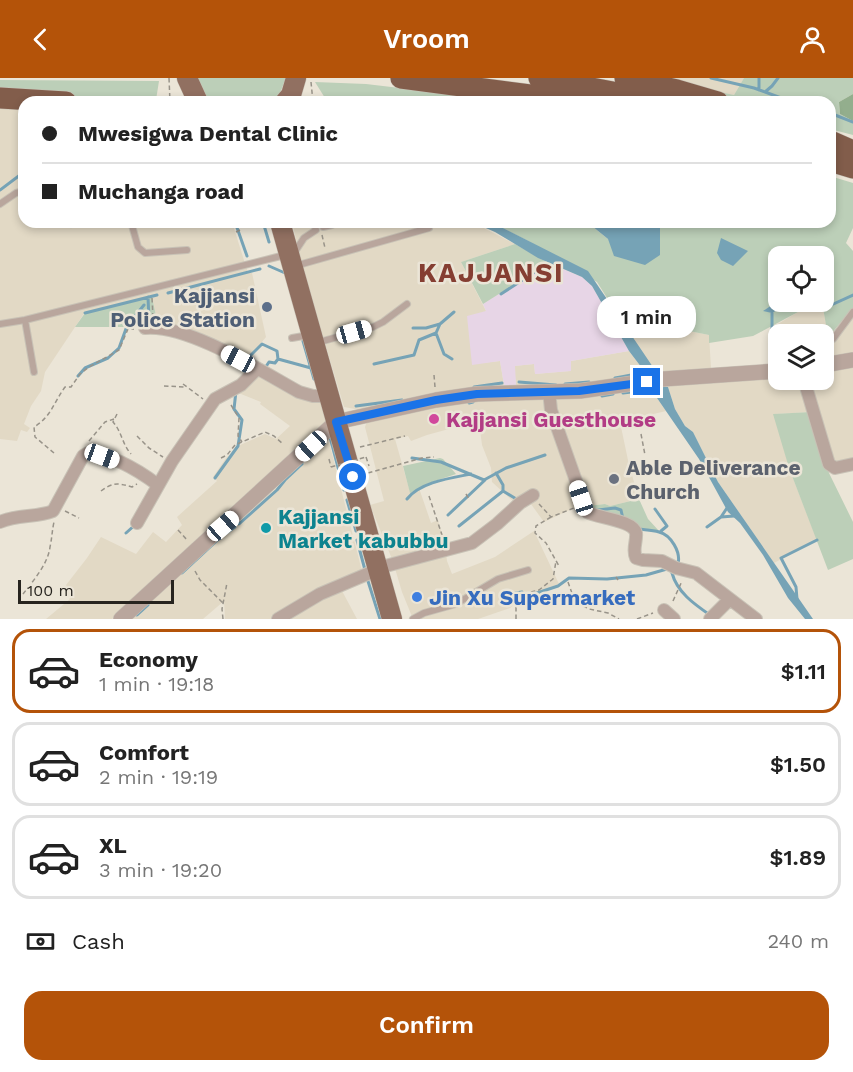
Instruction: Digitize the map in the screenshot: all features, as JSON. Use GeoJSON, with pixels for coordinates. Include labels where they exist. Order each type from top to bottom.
{"type":"FeatureCollection","features":[{"type":"Feature","properties":{"kind":"highway"},"geometry":{"type":"LineString","coordinates":[[401,78],[538,96]]}},
{"type":"Feature","properties":{"kind":"highway"},"geometry":{"type":"LineString","coordinates":[[539,78],[634,96]]}},
{"type":"Feature","properties":{"kind":"highway"},"geometry":{"type":"LineString","coordinates":[[625,78],[698,96]]}},
{"type":"Feature","properties":{"kind":"highway"},"geometry":{"type":"LineString","coordinates":[[0,98],[18,99]]}},
{"type":"Feature","properties":{"kind":"highway"},"geometry":{"type":"LineString","coordinates":[[836,144],[853,152]]}},
{"type":"Feature","properties":{"kind":"highway"},"geometry":{"type":"LineString","coordinates":[[836,148],[853,152]]}},
{"type":"Feature","properties":{"kind":"highway"},"geometry":{"type":"LineString","coordinates":[[836,163],[853,168]]}},
{"type":"Feature","properties":{"kind":"highway"},"geometry":{"type":"LineString","coordinates":[[836,167],[853,168]]}},
{"type":"Feature","properties":{"kind":"main road"},"geometry":{"type":"LineString","coordinates":[[187,78],[195,96]]}},
{"type":"Feature","properties":{"kind":"main road"},"geometry":{"type":"LineString","coordinates":[[290,96],[296,78]]}},
{"type":"Feature","properties":{"kind":"main road"},"geometry":{"type":"LineString","coordinates":[[281,228],[330,396],[336,422],[337,455],[361,471],[379,568],[392,619]]}},
{"type":"Feature","properties":{"kind":"street"},"geometry":{"type":"LineString","coordinates":[[149,328],[172,330],[220,349],[299,392],[313,396],[330,396]]}},
{"type":"Feature","properties":{"kind":"street"},"geometry":{"type":"LineString","coordinates":[[834,363],[853,360]]}},
{"type":"Feature","properties":{"kind":"street"},"geometry":{"type":"LineString","coordinates":[[136,523],[172,460],[211,404],[219,395],[241,385],[257,369]]}},
{"type":"Feature","properties":{"kind":"street"},"geometry":{"type":"LineString","coordinates":[[121,619],[336,422],[436,400],[477,394],[579,391],[663,380],[768,372]]}},
{"type":"Feature","properties":{"kind":"street"},"geometry":{"type":"LineString","coordinates":[[807,390],[829,464],[835,468],[853,464]]}},
{"type":"Feature","properties":{"kind":"street"},"geometry":{"type":"LineString","coordinates":[[549,391],[551,410],[587,512],[591,515],[612,519],[633,529],[636,533],[634,550],[636,558],[643,561],[662,561],[702,577],[756,619]]}},
{"type":"Feature","properties":{"kind":"street"},"geometry":{"type":"LineString","coordinates":[[0,522],[11,518],[45,514],[55,508],[83,456],[88,453],[132,467],[158,485]]}},
{"type":"Feature","properties":{"kind":"street"},"geometry":{"type":"LineString","coordinates":[[278,619],[320,594],[379,568],[476,540],[533,495]]}},
{"type":"Feature","properties":{"kind":"street"},"geometry":{"type":"LineString","coordinates":[[710,619],[730,599]]}},
{"type":"Feature","properties":{"kind":"street"},"geometry":{"type":"LineString","coordinates":[[664,610],[674,619]]}},
{"type":"Feature","properties":{"kind":"lane"},"geometry":{"type":"LineString","coordinates":[[0,204],[18,192]]}},
{"type":"Feature","properties":{"kind":"lane"},"geometry":{"type":"LineString","coordinates":[[133,228],[138,247],[145,253],[187,250]]}},
{"type":"Feature","properties":{"kind":"lane"},"geometry":{"type":"LineString","coordinates":[[292,259],[304,238],[316,228]]}},
{"type":"Feature","properties":{"kind":"lane"},"geometry":{"type":"LineString","coordinates":[[0,324],[25,320],[151,288],[429,228]]}},
{"type":"Feature","properties":{"kind":"lane"},"geometry":{"type":"LineString","coordinates":[[292,338],[314,339],[373,327],[406,304]]}},
{"type":"Feature","properties":{"kind":"lane"},"geometry":{"type":"LineString","coordinates":[[834,338],[853,312]]}},
{"type":"Feature","properties":{"kind":"lane"},"geometry":{"type":"LineString","coordinates":[[25,320],[34,372]]}},
{"type":"Feature","properties":{"kind":"lane"},"geometry":{"type":"LineString","coordinates":[[413,619],[424,613],[456,604],[498,579],[528,570]]}},
{"type":"Feature","properties":{"kind":"path"},"geometry":{"type":"LineString","coordinates":[[169,78],[170,96]]}},
{"type":"Feature","properties":{"kind":"path"},"geometry":{"type":"LineString","coordinates":[[311,78],[313,96]]}},
{"type":"Feature","properties":{"kind":"path"},"geometry":{"type":"LineString","coordinates":[[320,228],[325,248]]}},
{"type":"Feature","properties":{"kind":"path"},"geometry":{"type":"LineString","coordinates":[[236,232],[240,230]]}},
{"type":"Feature","properties":{"kind":"path"},"geometry":{"type":"LineString","coordinates":[[54,453],[35,436],[34,427],[51,412],[65,387],[71,387],[80,374],[89,367],[119,350],[128,329],[149,328],[154,307],[151,288]]}},
{"type":"Feature","properties":{"kind":"path"},"geometry":{"type":"LineString","coordinates":[[183,384],[211,404]]}},
{"type":"Feature","properties":{"kind":"path"},"geometry":{"type":"LineString","coordinates":[[164,386],[187,387]]}},
{"type":"Feature","properties":{"kind":"path"},"geometry":{"type":"LineString","coordinates":[[232,408],[239,418],[238,436],[242,443]]}},
{"type":"Feature","properties":{"kind":"path"},"geometry":{"type":"LineString","coordinates":[[117,414],[113,422],[120,430],[124,446],[140,462],[132,467]]}},
{"type":"Feature","properties":{"kind":"path"},"geometry":{"type":"LineString","coordinates":[[83,456],[88,442],[105,422],[114,419]]}},
{"type":"Feature","properties":{"kind":"path"},"geometry":{"type":"LineString","coordinates":[[221,458],[227,455],[235,445],[265,432],[283,444]]}},
{"type":"Feature","properties":{"kind":"path"},"geometry":{"type":"LineString","coordinates":[[640,434],[645,455]]}},
{"type":"Feature","properties":{"kind":"path"},"geometry":{"type":"LineString","coordinates":[[137,436],[149,448],[172,460]]}},
{"type":"Feature","properties":{"kind":"path"},"geometry":{"type":"LineString","coordinates":[[361,471],[366,458],[331,467],[337,455],[405,436]]}},
{"type":"Feature","properties":{"kind":"path"},"geometry":{"type":"LineString","coordinates":[[361,471],[434,457]]}},
{"type":"Feature","properties":{"kind":"path"},"geometry":{"type":"LineString","coordinates":[[101,491],[111,483],[132,487],[142,481],[143,474]]}},
{"type":"Feature","properties":{"kind":"path"},"geometry":{"type":"LineString","coordinates":[[466,494],[469,499]]}},
{"type":"Feature","properties":{"kind":"path"},"geometry":{"type":"LineString","coordinates":[[533,495],[551,517]]}},
{"type":"Feature","properties":{"kind":"path"},"geometry":{"type":"LineString","coordinates":[[429,496],[446,550]]}},
{"type":"Feature","properties":{"kind":"path"},"geometry":{"type":"LineString","coordinates":[[559,566],[546,543],[535,533],[536,526],[543,520],[583,504]]}},
{"type":"Feature","properties":{"kind":"path"},"geometry":{"type":"LineString","coordinates":[[23,594],[42,568],[50,549],[55,508],[79,518]]}},
{"type":"Feature","properties":{"kind":"path"},"geometry":{"type":"LineString","coordinates":[[178,530],[191,544]]}},
{"type":"Feature","properties":{"kind":"path"},"geometry":{"type":"LineString","coordinates":[[516,619],[516,598],[539,590],[552,579],[556,561]]}},
{"type":"Feature","properties":{"kind":"path"},"geometry":{"type":"LineString","coordinates":[[194,565],[195,573],[200,580],[223,603]]}},
{"type":"Feature","properties":{"kind":"path"},"geometry":{"type":"LineString","coordinates":[[664,610],[674,600],[688,571]]}},
{"type":"Feature","properties":{"kind":"path"},"geometry":{"type":"LineString","coordinates":[[564,577],[575,602],[589,609],[608,612],[619,619]]}},
{"type":"Feature","properties":{"kind":"path"},"geometry":{"type":"LineString","coordinates":[[224,619],[223,603],[227,583]]}},
{"type":"Feature","properties":{"kind":"shaded area"},"geometry":{"type":"Polygon","coordinates":[[[655,78],[744,78],[734,95],[655,78]]]}},
{"type":"Feature","properties":{"kind":"shaded area"},"geometry":{"type":"Polygon","coordinates":[[[0,107],[18,108],[18,228],[234,228],[248,273],[252,273],[266,337],[246,361],[201,333],[176,325],[158,325],[152,297],[85,312],[45,372],[41,391],[31,406],[24,424],[30,428],[27,432],[21,430],[17,441],[0,439],[0,107]]]}},
{"type":"Feature","properties":{"kind":"shaded area"},"geometry":{"type":"Polygon","coordinates":[[[293,228],[484,228],[515,244],[461,262],[486,311],[472,364],[500,361],[504,385],[380,406],[355,409],[344,407],[303,269],[293,228]]]}},
{"type":"Feature","properties":{"kind":"shaded area"},"geometry":{"type":"Polygon","coordinates":[[[548,263],[582,277],[592,286],[629,351],[571,361],[571,371],[535,374],[534,364],[515,366],[516,385],[504,385],[500,361],[472,365],[467,316],[486,311],[483,304],[548,263]]]}},
{"type":"Feature","properties":{"kind":"shaded area"},"geometry":{"type":"Polygon","coordinates":[[[798,312],[824,312],[826,324],[778,324],[798,312]]]}},
{"type":"Feature","properties":{"kind":"shaded area"},"geometry":{"type":"Polygon","coordinates":[[[853,316],[853,355],[834,358],[834,338],[853,316]]]}},
{"type":"Feature","properties":{"kind":"shaded area"},"geometry":{"type":"Polygon","coordinates":[[[672,317],[685,324],[689,331],[709,335],[711,368],[657,373],[650,365],[628,331],[642,323],[672,317]]]}},
{"type":"Feature","properties":{"kind":"shaded area"},"geometry":{"type":"Polygon","coordinates":[[[629,351],[648,376],[596,384],[516,385],[514,366],[534,364],[535,374],[570,371],[571,361],[629,351]]]}},
{"type":"Feature","properties":{"kind":"shaded area"},"geometry":{"type":"Polygon","coordinates":[[[853,367],[853,462],[835,465],[810,390],[834,390],[834,370],[853,367]]]}},
{"type":"Feature","properties":{"kind":"shaded area"},"geometry":{"type":"Polygon","coordinates":[[[256,373],[322,399],[329,425],[112,619],[46,619],[70,599],[66,594],[68,589],[66,585],[101,537],[136,554],[153,532],[166,542],[182,525],[177,517],[217,481],[213,477],[226,458],[240,445],[265,434],[276,439],[290,426],[260,404],[261,402],[236,392],[256,373]]]}},
{"type":"Feature","properties":{"kind":"shaded area"},"geometry":{"type":"Polygon","coordinates":[[[768,378],[768,390],[805,390],[811,412],[775,414],[789,468],[817,540],[774,563],[718,482],[693,432],[685,426],[675,409],[669,385],[768,378]]]}},
{"type":"Feature","properties":{"kind":"shaded area"},"geometry":{"type":"Polygon","coordinates":[[[655,388],[657,398],[666,411],[620,422],[639,499],[610,506],[605,504],[588,506],[584,503],[544,522],[528,500],[516,504],[492,482],[491,468],[482,445],[479,422],[475,416],[466,418],[467,424],[411,441],[408,436],[395,439],[410,492],[419,488],[431,523],[438,520],[446,549],[394,564],[370,505],[384,501],[365,427],[367,421],[456,401],[584,395],[655,388]]]}},
{"type":"Feature","properties":{"kind":"shaded area"},"geometry":{"type":"Polygon","coordinates":[[[329,442],[362,571],[274,619],[225,619],[224,601],[203,619],[126,619],[329,442]]]}},
{"type":"Feature","properties":{"kind":"shaded area"},"geometry":{"type":"Polygon","coordinates":[[[534,531],[559,584],[522,598],[510,608],[478,619],[413,619],[394,565],[446,552],[452,574],[495,557],[534,531]]]}},
{"type":"Feature","properties":{"kind":"shaded area"},"geometry":{"type":"Polygon","coordinates":[[[341,589],[357,619],[286,619],[341,589]]]}},
{"type":"Feature","properties":{"kind":"green space"},"geometry":{"type":"Polygon","coordinates":[[[195,78],[286,78],[277,96],[204,96],[195,78]]]}},
{"type":"Feature","properties":{"kind":"green space"},"geometry":{"type":"Polygon","coordinates":[[[744,78],[853,78],[853,94],[839,102],[840,114],[853,121],[853,135],[836,131],[836,96],[723,96],[688,85],[734,95],[744,78]]]}},
{"type":"Feature","properties":{"kind":"green space"},"geometry":{"type":"Polygon","coordinates":[[[0,80],[159,81],[157,96],[0,94],[0,80]]]}},
{"type":"Feature","properties":{"kind":"green space"},"geometry":{"type":"Polygon","coordinates":[[[315,82],[366,84],[468,96],[324,96],[315,82]]]}},
{"type":"Feature","properties":{"kind":"green space"},"geometry":{"type":"Polygon","coordinates":[[[853,94],[853,121],[840,114],[839,102],[853,94]]]}},
{"type":"Feature","properties":{"kind":"green space"},"geometry":{"type":"Polygon","coordinates":[[[836,178],[853,183],[853,228],[846,243],[853,251],[853,308],[834,330],[834,324],[826,324],[824,312],[834,312],[834,246],[768,246],[768,308],[765,310],[772,313],[798,312],[776,324],[768,324],[768,328],[753,336],[709,343],[709,335],[689,331],[685,324],[672,317],[642,323],[628,331],[597,282],[503,228],[594,228],[608,239],[660,254],[660,228],[836,228],[836,178]]]}},
{"type":"Feature","properties":{"kind":"green space"},"geometry":{"type":"Polygon","coordinates":[[[515,244],[548,263],[483,304],[461,262],[515,244]]]}},
{"type":"Feature","properties":{"kind":"green space"},"geometry":{"type":"Polygon","coordinates":[[[152,297],[158,325],[75,327],[85,313],[152,297]]]}},
{"type":"Feature","properties":{"kind":"green space"},"geometry":{"type":"Polygon","coordinates":[[[811,412],[829,473],[853,522],[853,559],[828,570],[789,468],[773,414],[811,412]]]}},
{"type":"Feature","properties":{"kind":"green space"},"geometry":{"type":"Polygon","coordinates":[[[440,458],[456,474],[429,483],[410,493],[403,466],[440,458]]]}},
{"type":"Feature","properties":{"kind":"green space"},"geometry":{"type":"Polygon","coordinates":[[[639,499],[648,519],[660,532],[631,528],[611,522],[588,506],[605,504],[610,506],[639,499]]]}},
{"type":"Feature","properties":{"kind":"water"},"geometry":{"type":"Polygon","coordinates":[[[486,228],[503,228],[588,271],[657,373],[648,376],[629,351],[592,286],[582,277],[538,258],[486,228]]]}},
{"type":"Feature","properties":{"kind":"water"},"geometry":{"type":"Polygon","coordinates":[[[594,228],[660,228],[660,255],[645,265],[614,256],[608,239],[594,228]]]}},
{"type":"Feature","properties":{"kind":"water"},"geometry":{"type":"Polygon","coordinates":[[[721,238],[748,251],[733,266],[721,260],[717,253],[721,238]]]}},
{"type":"Feature","properties":{"kind":"water"},"geometry":{"type":"Polygon","coordinates":[[[668,387],[675,409],[685,426],[693,432],[718,482],[813,619],[805,619],[788,598],[763,555],[740,523],[728,512],[699,459],[657,398],[655,388],[668,387]]]}},
{"type":"Feature","properties":{"kind":"waterway"},"geometry":{"type":"LineString","coordinates":[[711,78],[754,88],[776,96]]}},
{"type":"Feature","properties":{"kind":"waterway"},"geometry":{"type":"LineString","coordinates":[[759,78],[759,90]]}},
{"type":"Feature","properties":{"kind":"waterway"},"geometry":{"type":"LineString","coordinates":[[765,92],[778,78]]}},
{"type":"Feature","properties":{"kind":"waterway"},"geometry":{"type":"LineString","coordinates":[[836,115],[853,122]]}},
{"type":"Feature","properties":{"kind":"waterway"},"geometry":{"type":"LineString","coordinates":[[0,190],[18,176]]}},
{"type":"Feature","properties":{"kind":"waterway"},"geometry":{"type":"LineString","coordinates":[[237,228],[247,256]]}},
{"type":"Feature","properties":{"kind":"waterway"},"geometry":{"type":"LineString","coordinates":[[265,228],[269,242]]}},
{"type":"Feature","properties":{"kind":"waterway"},"geometry":{"type":"LineString","coordinates":[[501,294],[550,262]]}},
{"type":"Feature","properties":{"kind":"waterway"},"geometry":{"type":"LineString","coordinates":[[269,266],[285,273]]}},
{"type":"Feature","properties":{"kind":"waterway"},"geometry":{"type":"LineString","coordinates":[[168,293],[260,269]]}},
{"type":"Feature","properties":{"kind":"waterway"},"geometry":{"type":"LineString","coordinates":[[85,313],[157,295]]}},
{"type":"Feature","properties":{"kind":"waterway"},"geometry":{"type":"LineString","coordinates":[[834,304],[853,295]]}},
{"type":"Feature","properties":{"kind":"waterway"},"geometry":{"type":"LineString","coordinates":[[127,326],[144,324],[149,320],[148,297]]}},
{"type":"Feature","properties":{"kind":"waterway"},"geometry":{"type":"LineString","coordinates":[[78,376],[85,368],[108,358],[119,348],[127,326],[144,305]]}},
{"type":"Feature","properties":{"kind":"waterway"},"geometry":{"type":"LineString","coordinates":[[374,364],[414,355],[419,340],[436,333],[440,324],[454,312]]}},
{"type":"Feature","properties":{"kind":"waterway"},"geometry":{"type":"LineString","coordinates":[[772,313],[772,324]]}},
{"type":"Feature","properties":{"kind":"waterway"},"geometry":{"type":"LineString","coordinates":[[413,328],[426,328],[440,324]]}},
{"type":"Feature","properties":{"kind":"waterway"},"geometry":{"type":"LineString","coordinates":[[436,333],[444,354],[452,359]]}},
{"type":"Feature","properties":{"kind":"waterway"},"geometry":{"type":"LineString","coordinates":[[303,341],[314,379]]}},
{"type":"Feature","properties":{"kind":"waterway"},"geometry":{"type":"LineString","coordinates":[[247,359],[262,344],[277,351],[278,359],[275,363],[269,362],[265,368]]}},
{"type":"Feature","properties":{"kind":"waterway"},"geometry":{"type":"LineString","coordinates":[[278,359],[311,368]]}},
{"type":"Feature","properties":{"kind":"waterway"},"geometry":{"type":"LineString","coordinates":[[236,364],[236,366],[244,367],[247,372]]}},
{"type":"Feature","properties":{"kind":"waterway"},"geometry":{"type":"LineString","coordinates":[[615,378],[646,370]]}},
{"type":"Feature","properties":{"kind":"waterway"},"geometry":{"type":"LineString","coordinates":[[519,382],[556,385]]}},
{"type":"Feature","properties":{"kind":"waterway"},"geometry":{"type":"LineString","coordinates":[[565,384],[589,382]]}},
{"type":"Feature","properties":{"kind":"waterway"},"geometry":{"type":"LineString","coordinates":[[474,387],[502,383]]}},
{"type":"Feature","properties":{"kind":"waterway"},"geometry":{"type":"LineString","coordinates":[[623,393],[657,389]]}},
{"type":"Feature","properties":{"kind":"waterway"},"geometry":{"type":"LineString","coordinates":[[215,478],[238,446],[242,420],[234,409],[236,391]]}},
{"type":"Feature","properties":{"kind":"waterway"},"geometry":{"type":"LineString","coordinates":[[602,396],[613,394]]}},
{"type":"Feature","properties":{"kind":"waterway"},"geometry":{"type":"LineString","coordinates":[[356,406],[402,400]]}},
{"type":"Feature","properties":{"kind":"waterway"},"geometry":{"type":"LineString","coordinates":[[469,403],[473,402]]}},
{"type":"Feature","properties":{"kind":"waterway"},"geometry":{"type":"LineString","coordinates":[[330,437],[344,490]]}},
{"type":"Feature","properties":{"kind":"waterway"},"geometry":{"type":"LineString","coordinates":[[412,458],[441,462],[484,480],[506,468],[545,455]]}},
{"type":"Feature","properties":{"kind":"waterway"},"geometry":{"type":"LineString","coordinates":[[239,524],[302,464]]}},
{"type":"Feature","properties":{"kind":"waterway"},"geometry":{"type":"LineString","coordinates":[[459,526],[503,491],[503,485],[496,473]]}},
{"type":"Feature","properties":{"kind":"waterway"},"geometry":{"type":"LineString","coordinates":[[407,499],[420,488],[445,479],[471,474]]}},
{"type":"Feature","properties":{"kind":"waterway"},"geometry":{"type":"LineString","coordinates":[[448,515],[485,480]]}},
{"type":"Feature","properties":{"kind":"waterway"},"geometry":{"type":"LineString","coordinates":[[503,491],[518,500]]}},
{"type":"Feature","properties":{"kind":"waterway"},"geometry":{"type":"LineString","coordinates":[[347,500],[356,531]]}},
{"type":"Feature","properties":{"kind":"waterway"},"geometry":{"type":"LineString","coordinates":[[598,510],[615,508],[621,510],[623,519]]}},
{"type":"Feature","properties":{"kind":"waterway"},"geometry":{"type":"LineString","coordinates":[[707,527],[721,517],[727,508]]}},
{"type":"Feature","properties":{"kind":"waterway"},"geometry":{"type":"LineString","coordinates":[[655,509],[667,526],[661,531]]}},
{"type":"Feature","properties":{"kind":"waterway"},"geometry":{"type":"LineString","coordinates":[[721,517],[734,516]]}},
{"type":"Feature","properties":{"kind":"waterway"},"geometry":{"type":"LineString","coordinates":[[126,533],[136,524]]}},
{"type":"Feature","properties":{"kind":"waterway"},"geometry":{"type":"LineString","coordinates":[[182,573],[223,535],[235,527]]}},
{"type":"Feature","properties":{"kind":"waterway"},"geometry":{"type":"LineString","coordinates":[[638,529],[659,532],[671,540],[678,554],[678,564]]}},
{"type":"Feature","properties":{"kind":"waterway"},"geometry":{"type":"LineString","coordinates":[[357,540],[365,570]]}},
{"type":"Feature","properties":{"kind":"waterway"},"geometry":{"type":"LineString","coordinates":[[797,599],[796,587],[781,558],[817,540]]}},
{"type":"Feature","properties":{"kind":"waterway"},"geometry":{"type":"LineString","coordinates":[[531,595],[558,586],[569,578],[607,579],[646,575],[667,569]]}},
{"type":"Feature","properties":{"kind":"waterway"},"geometry":{"type":"LineString","coordinates":[[675,569],[672,573],[674,580],[682,592],[710,615]]}},
{"type":"Feature","properties":{"kind":"waterway"},"geometry":{"type":"LineString","coordinates":[[367,578],[380,619]]}},
{"type":"Feature","properties":{"kind":"waterway"},"geometry":{"type":"LineString","coordinates":[[515,593],[522,592]]}},
{"type":"Feature","properties":{"kind":"waterway"},"geometry":{"type":"LineString","coordinates":[[137,615],[148,605]]}},
{"type":"Feature","properties":{"kind":"place","name":"Kajjansi Police Station"},"geometry":{"type":"Point","coordinates":[267,307]}},
{"type":"Feature","properties":{"kind":"place","name":"Kajjansi Guesthouse"},"geometry":{"type":"Point","coordinates":[434,419]}},
{"type":"Feature","properties":{"kind":"place","name":"Able Deliverance Church"},"geometry":{"type":"Point","coordinates":[614,479]}},
{"type":"Feature","properties":{"kind":"place","name":"Kajjansi Market kabubbu"},"geometry":{"type":"Point","coordinates":[266,528]}},
{"type":"Feature","properties":{"kind":"place","name":"Jin Xu Supermarket"},"geometry":{"type":"Point","coordinates":[417,597]}},
{"type":"Feature","properties":{"kind":"district","name":"KAJJANSI"},"geometry":{"type":"Point","coordinates":[491,273]}},
{"type":"Feature","properties":{"kind":"route"},"geometry":{"type":"LineString","coordinates":[[353,477],[336,422],[436,400],[477,394],[579,391],[647,382]]}}]}
